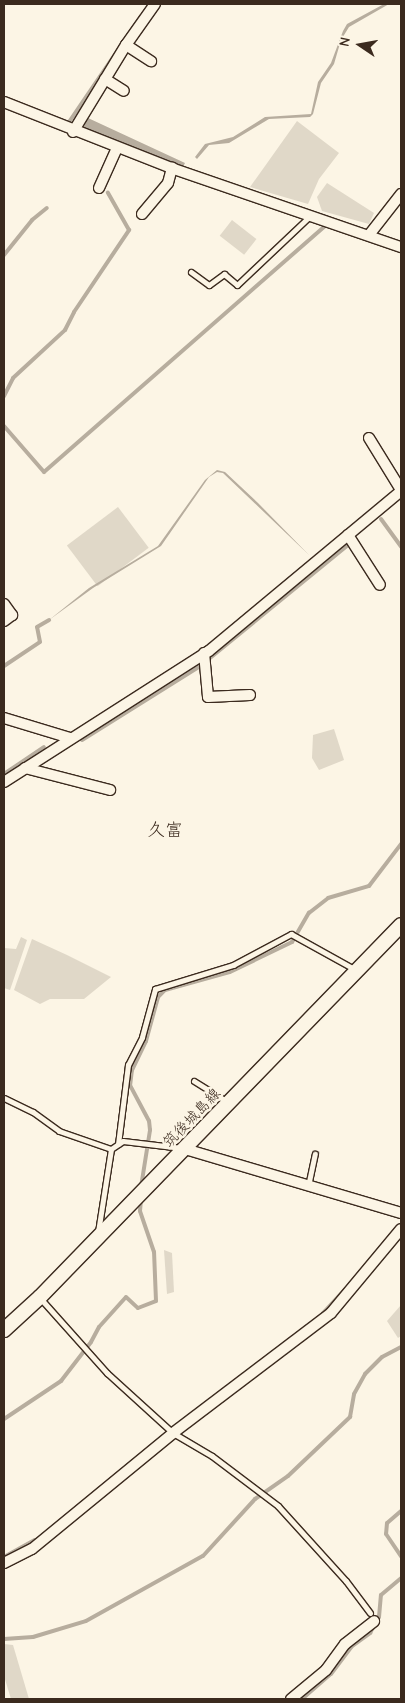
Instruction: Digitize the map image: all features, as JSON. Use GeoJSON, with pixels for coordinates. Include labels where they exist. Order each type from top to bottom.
{"type":"FeatureCollection","features":[{"type":"Feature","properties":{"kind":"street"},"geometry":{"type":"LineString","coordinates":[[73,132],[126,45],[155,4]]}},
{"type":"Feature","properties":{"kind":"street"},"geometry":{"type":"LineString","coordinates":[[126,45],[151,61]]}},
{"type":"Feature","properties":{"kind":"street"},"geometry":{"type":"LineString","coordinates":[[105,79],[124,91]]}},
{"type":"Feature","properties":{"kind":"street"},"geometry":{"type":"LineString","coordinates":[[4,102],[73,132],[401,247]]}},
{"type":"Feature","properties":{"kind":"street"},"geometry":{"type":"LineString","coordinates":[[98,188],[117,148]]}},
{"type":"Feature","properties":{"kind":"street"},"geometry":{"type":"LineString","coordinates":[[142,214],[168,183],[172,168]]}},
{"type":"Feature","properties":{"kind":"street"},"geometry":{"type":"LineString","coordinates":[[369,235],[401,194]]}},
{"type":"Feature","properties":{"kind":"street"},"geometry":{"type":"LineString","coordinates":[[4,782],[204,653],[401,491],[369,438]]}},
{"type":"Feature","properties":{"kind":"street"},"geometry":{"type":"LineString","coordinates":[[348,534],[380,585]]}},
{"type":"Feature","properties":{"kind":"street"},"geometry":{"type":"LineString","coordinates":[[4,604],[12,615],[4,620]]}},
{"type":"Feature","properties":{"kind":"street"},"geometry":{"type":"LineString","coordinates":[[204,653],[208,697],[250,695]]}},
{"type":"Feature","properties":{"kind":"street"},"geometry":{"type":"LineString","coordinates":[[4,718],[70,738]]}},
{"type":"Feature","properties":{"kind":"street"},"geometry":{"type":"LineString","coordinates":[[25,768],[110,790]]}},
{"type":"Feature","properties":{"kind":"street","name":"筑後城島線"},"geometry":{"type":"LineString","coordinates":[[4,1330],[40,1298],[401,925]]}},
{"type":"Feature","properties":{"kind":"street"},"geometry":{"type":"LineString","coordinates":[[185,1149],[401,1213]]}},
{"type":"Feature","properties":{"kind":"street"},"geometry":{"type":"LineString","coordinates":[[4,1563],[32,1549],[173,1433],[331,1313],[401,1229]]}},
{"type":"Feature","properties":{"kind":"street"},"geometry":{"type":"LineString","coordinates":[[290,1699],[326,1670],[344,1644],[372,1617]]}},
{"type":"Feature","properties":{"kind":"lane"},"geometry":{"type":"LineString","coordinates":[[191,272],[209,285],[224,274],[237,285],[310,215]]}},
{"type":"Feature","properties":{"kind":"lane"},"geometry":{"type":"LineString","coordinates":[[118,1144],[128,1065],[142,1037],[155,990],[233,965],[291,934],[357,971]]}},
{"type":"Feature","properties":{"kind":"lane"},"geometry":{"type":"LineString","coordinates":[[194,1081],[229,1103]]}},
{"type":"Feature","properties":{"kind":"lane"},"geometry":{"type":"LineString","coordinates":[[4,1098],[33,1112],[59,1132],[111,1149]]}},
{"type":"Feature","properties":{"kind":"lane"},"geometry":{"type":"LineString","coordinates":[[97,1239],[111,1149],[122,1140],[148,1142],[185,1149]]}},
{"type":"Feature","properties":{"kind":"lane"},"geometry":{"type":"LineString","coordinates":[[308,1187],[315,1154]]}},
{"type":"Feature","properties":{"kind":"lane"},"geometry":{"type":"LineString","coordinates":[[40,1298],[107,1373],[173,1433],[212,1456],[278,1506],[346,1581],[372,1617]]}},
{"type":"Feature","properties":{"kind":"shaded area"},"geometry":{"type":"Polygon","coordinates":[[[384,4],[389,4],[349,27],[341,40],[334,64],[321,83],[313,114],[310,117],[269,119],[229,143],[209,145],[197,159],[195,157],[205,144],[233,137],[265,117],[311,114],[318,82],[331,63],[347,24],[384,4]]]}},
{"type":"Feature","properties":{"kind":"shaded area"},"geometry":{"type":"Polygon","coordinates":[[[88,118],[185,163],[183,167],[131,146],[122,146],[83,128],[88,118]]]}},
{"type":"Feature","properties":{"kind":"shaded area"},"geometry":{"type":"Polygon","coordinates":[[[297,121],[339,153],[319,179],[308,204],[250,187],[297,121]]]}},
{"type":"Feature","properties":{"kind":"shaded area"},"geometry":{"type":"Polygon","coordinates":[[[327,183],[374,213],[369,224],[322,211],[317,197],[327,183]]]}},
{"type":"Feature","properties":{"kind":"shaded area"},"geometry":{"type":"Polygon","coordinates":[[[232,220],[256,239],[244,255],[220,236],[232,220]]]}},
{"type":"Feature","properties":{"kind":"shaded area"},"geometry":{"type":"Polygon","coordinates":[[[217,470],[225,472],[309,555],[223,473],[217,472],[209,477],[161,546],[93,588],[49,620],[89,588],[158,546],[205,480],[217,470]]]}},
{"type":"Feature","properties":{"kind":"shaded area"},"geometry":{"type":"Polygon","coordinates":[[[118,507],[149,548],[98,586],[67,546],[118,507]]]}},
{"type":"Feature","properties":{"kind":"shaded area"},"geometry":{"type":"Polygon","coordinates":[[[334,729],[344,760],[319,770],[312,758],[313,735],[334,729]]]}},
{"type":"Feature","properties":{"kind":"shaded area"},"geometry":{"type":"Polygon","coordinates":[[[21,937],[27,940],[10,990],[4,988],[4,948],[16,949],[21,937]]]}},
{"type":"Feature","properties":{"kind":"shaded area"},"geometry":{"type":"Polygon","coordinates":[[[32,939],[111,977],[84,999],[50,999],[40,1004],[14,990],[32,939]]]}},
{"type":"Feature","properties":{"kind":"shaded area"},"geometry":{"type":"Polygon","coordinates":[[[164,1250],[172,1253],[174,1292],[167,1294],[164,1250]]]}},
{"type":"Feature","properties":{"kind":"shaded area"},"geometry":{"type":"Polygon","coordinates":[[[401,1305],[401,1336],[398,1338],[387,1321],[401,1305]]]}},
{"type":"Feature","properties":{"kind":"shaded area"},"geometry":{"type":"Polygon","coordinates":[[[4,1644],[13,1645],[29,1699],[11,1699],[4,1676],[4,1644]]]}},
{"type":"Feature","properties":{"kind":"waterway"},"geometry":{"type":"LineString","coordinates":[[69,122],[141,16]]}},
{"type":"Feature","properties":{"kind":"waterway"},"geometry":{"type":"LineString","coordinates":[[4,396],[13,378],[65,330],[74,312],[129,230],[108,193]]}},
{"type":"Feature","properties":{"kind":"waterway"},"geometry":{"type":"LineString","coordinates":[[4,255],[32,220],[47,208]]}},
{"type":"Feature","properties":{"kind":"waterway"},"geometry":{"type":"LineString","coordinates":[[4,426],[44,472],[324,227]]}},
{"type":"Feature","properties":{"kind":"waterway"},"geometry":{"type":"LineString","coordinates":[[381,519],[401,547]]}},
{"type":"Feature","properties":{"kind":"waterway"},"geometry":{"type":"LineString","coordinates":[[82,740],[199,667],[348,545]]}},
{"type":"Feature","properties":{"kind":"waterway"},"geometry":{"type":"LineString","coordinates":[[4,666],[40,642],[37,627],[49,620]]}},
{"type":"Feature","properties":{"kind":"waterway"},"geometry":{"type":"LineString","coordinates":[[4,774],[44,747]]}},
{"type":"Feature","properties":{"kind":"waterway"},"geometry":{"type":"LineString","coordinates":[[141,1187],[150,1130],[149,1121],[130,1086],[132,1070],[146,1041],[158,997],[165,990],[230,972],[292,942],[309,913],[328,898],[369,886],[401,844]]}},
{"type":"Feature","properties":{"kind":"waterway"},"geometry":{"type":"LineString","coordinates":[[4,1419],[61,1381],[91,1342],[99,1327],[126,1297],[138,1308],[156,1301],[154,1252],[140,1211],[141,1199]]}},
{"type":"Feature","properties":{"kind":"waterway"},"geometry":{"type":"LineString","coordinates":[[323,1313],[345,1289]]}},
{"type":"Feature","properties":{"kind":"waterway"},"geometry":{"type":"LineString","coordinates":[[4,1639],[33,1637],[86,1621],[203,1556],[255,1499],[288,1476],[350,1417],[354,1394],[365,1374],[382,1357],[401,1347]]}},
{"type":"Feature","properties":{"kind":"waterway"},"geometry":{"type":"LineString","coordinates":[[401,1511],[387,1523],[386,1534],[401,1556]]}},
{"type":"Feature","properties":{"kind":"waterway"},"geometry":{"type":"LineString","coordinates":[[4,1557],[35,1540]]}},
{"type":"Feature","properties":{"kind":"waterway"},"geometry":{"type":"LineString","coordinates":[[302,1699],[331,1674],[351,1647],[370,1633],[379,1617],[381,1595],[401,1578]]}},
{"type":"Feature","properties":{"kind":"district","name":"久富"},"geometry":{"type":"Point","coordinates":[165,831]}}]}
